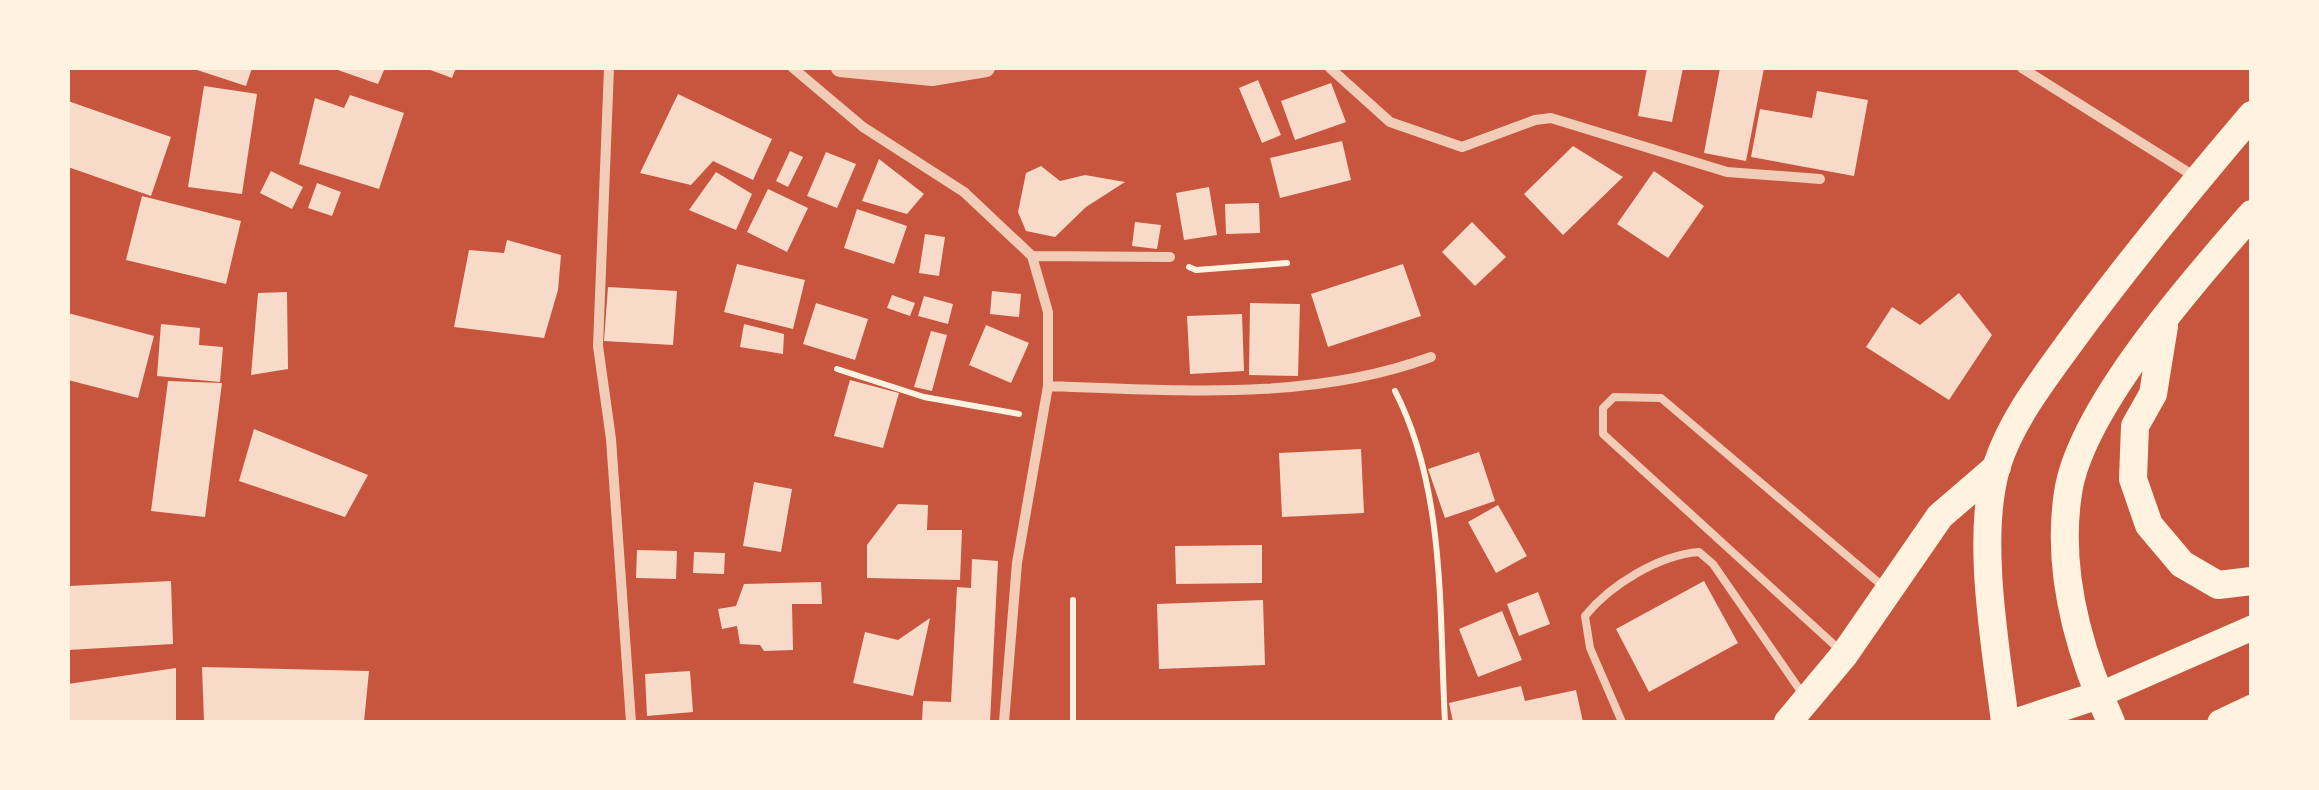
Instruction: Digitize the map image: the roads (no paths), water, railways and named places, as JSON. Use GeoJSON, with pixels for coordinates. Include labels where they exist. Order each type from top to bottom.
{"type":"FeatureCollection","features":[{"type":"Feature","properties":{"kind":"highway"},"geometry":{"type":"LineString","coordinates":[[2005,722],[1990,612],[1989,534],[1996,466],[2025,406],[2198,179],[2252,115]]}},
{"type":"Feature","properties":{"kind":"highway"},"geometry":{"type":"LineString","coordinates":[[2111,722],[2077,635],[2065,552],[2068,489],[2081,449],[2166,314],[2252,214]]}},
{"type":"Feature","properties":{"kind":"highway"},"geometry":{"type":"LineString","coordinates":[[2166,314],[2152,394],[2135,426],[2133,480],[2150,526],[2182,564],[2218,584],[2252,582]]}},
{"type":"Feature","properties":{"kind":"highway"},"geometry":{"type":"LineString","coordinates":[[1788,722],[1844,655],[1940,516],[1996,466]]}},
{"type":"Feature","properties":{"kind":"highway"},"geometry":{"type":"LineString","coordinates":[[2017,722],[2098,695]]}},
{"type":"Feature","properties":{"kind":"main road"},"geometry":{"type":"LineString","coordinates":[[2098,695],[2252,628]]}},
{"type":"Feature","properties":{"kind":"main road"},"geometry":{"type":"LineString","coordinates":[[2220,722],[2252,707]]}},
{"type":"Feature","properties":{"kind":"street"},"geometry":{"type":"LineString","coordinates":[[609,68],[598,346],[612,439],[631,722]]}},
{"type":"Feature","properties":{"kind":"street"},"geometry":{"type":"LineString","coordinates":[[793,68],[864,127],[964,192],[1032,256],[1048,312],[1048,386],[1016,564],[1004,722]]}},
{"type":"Feature","properties":{"kind":"street"},"geometry":{"type":"LineString","coordinates":[[840,68],[932,77],[986,68]]}},
{"type":"Feature","properties":{"kind":"street"},"geometry":{"type":"LineString","coordinates":[[1330,68],[1390,122],[1462,148],[1551,118],[1727,172],[1820,179]]}},
{"type":"Feature","properties":{"kind":"street"},"geometry":{"type":"LineString","coordinates":[[2022,68],[2198,179]]}},
{"type":"Feature","properties":{"kind":"street"},"geometry":{"type":"LineString","coordinates":[[1032,256],[1170,257]]}},
{"type":"Feature","properties":{"kind":"street"},"geometry":{"type":"LineString","coordinates":[[1048,386],[1227,392],[1386,374],[1431,357]]}},
{"type":"Feature","properties":{"kind":"lane"},"geometry":{"type":"LineString","coordinates":[[1844,655],[1603,434],[1603,408],[1614,398],[1661,398],[1888,592]]}},
{"type":"Feature","properties":{"kind":"lane"},"geometry":{"type":"LineString","coordinates":[[1622,722],[1590,648],[1585,616],[1603,594],[1680,553],[1699,552],[1713,564],[1807,700]]}}]}
